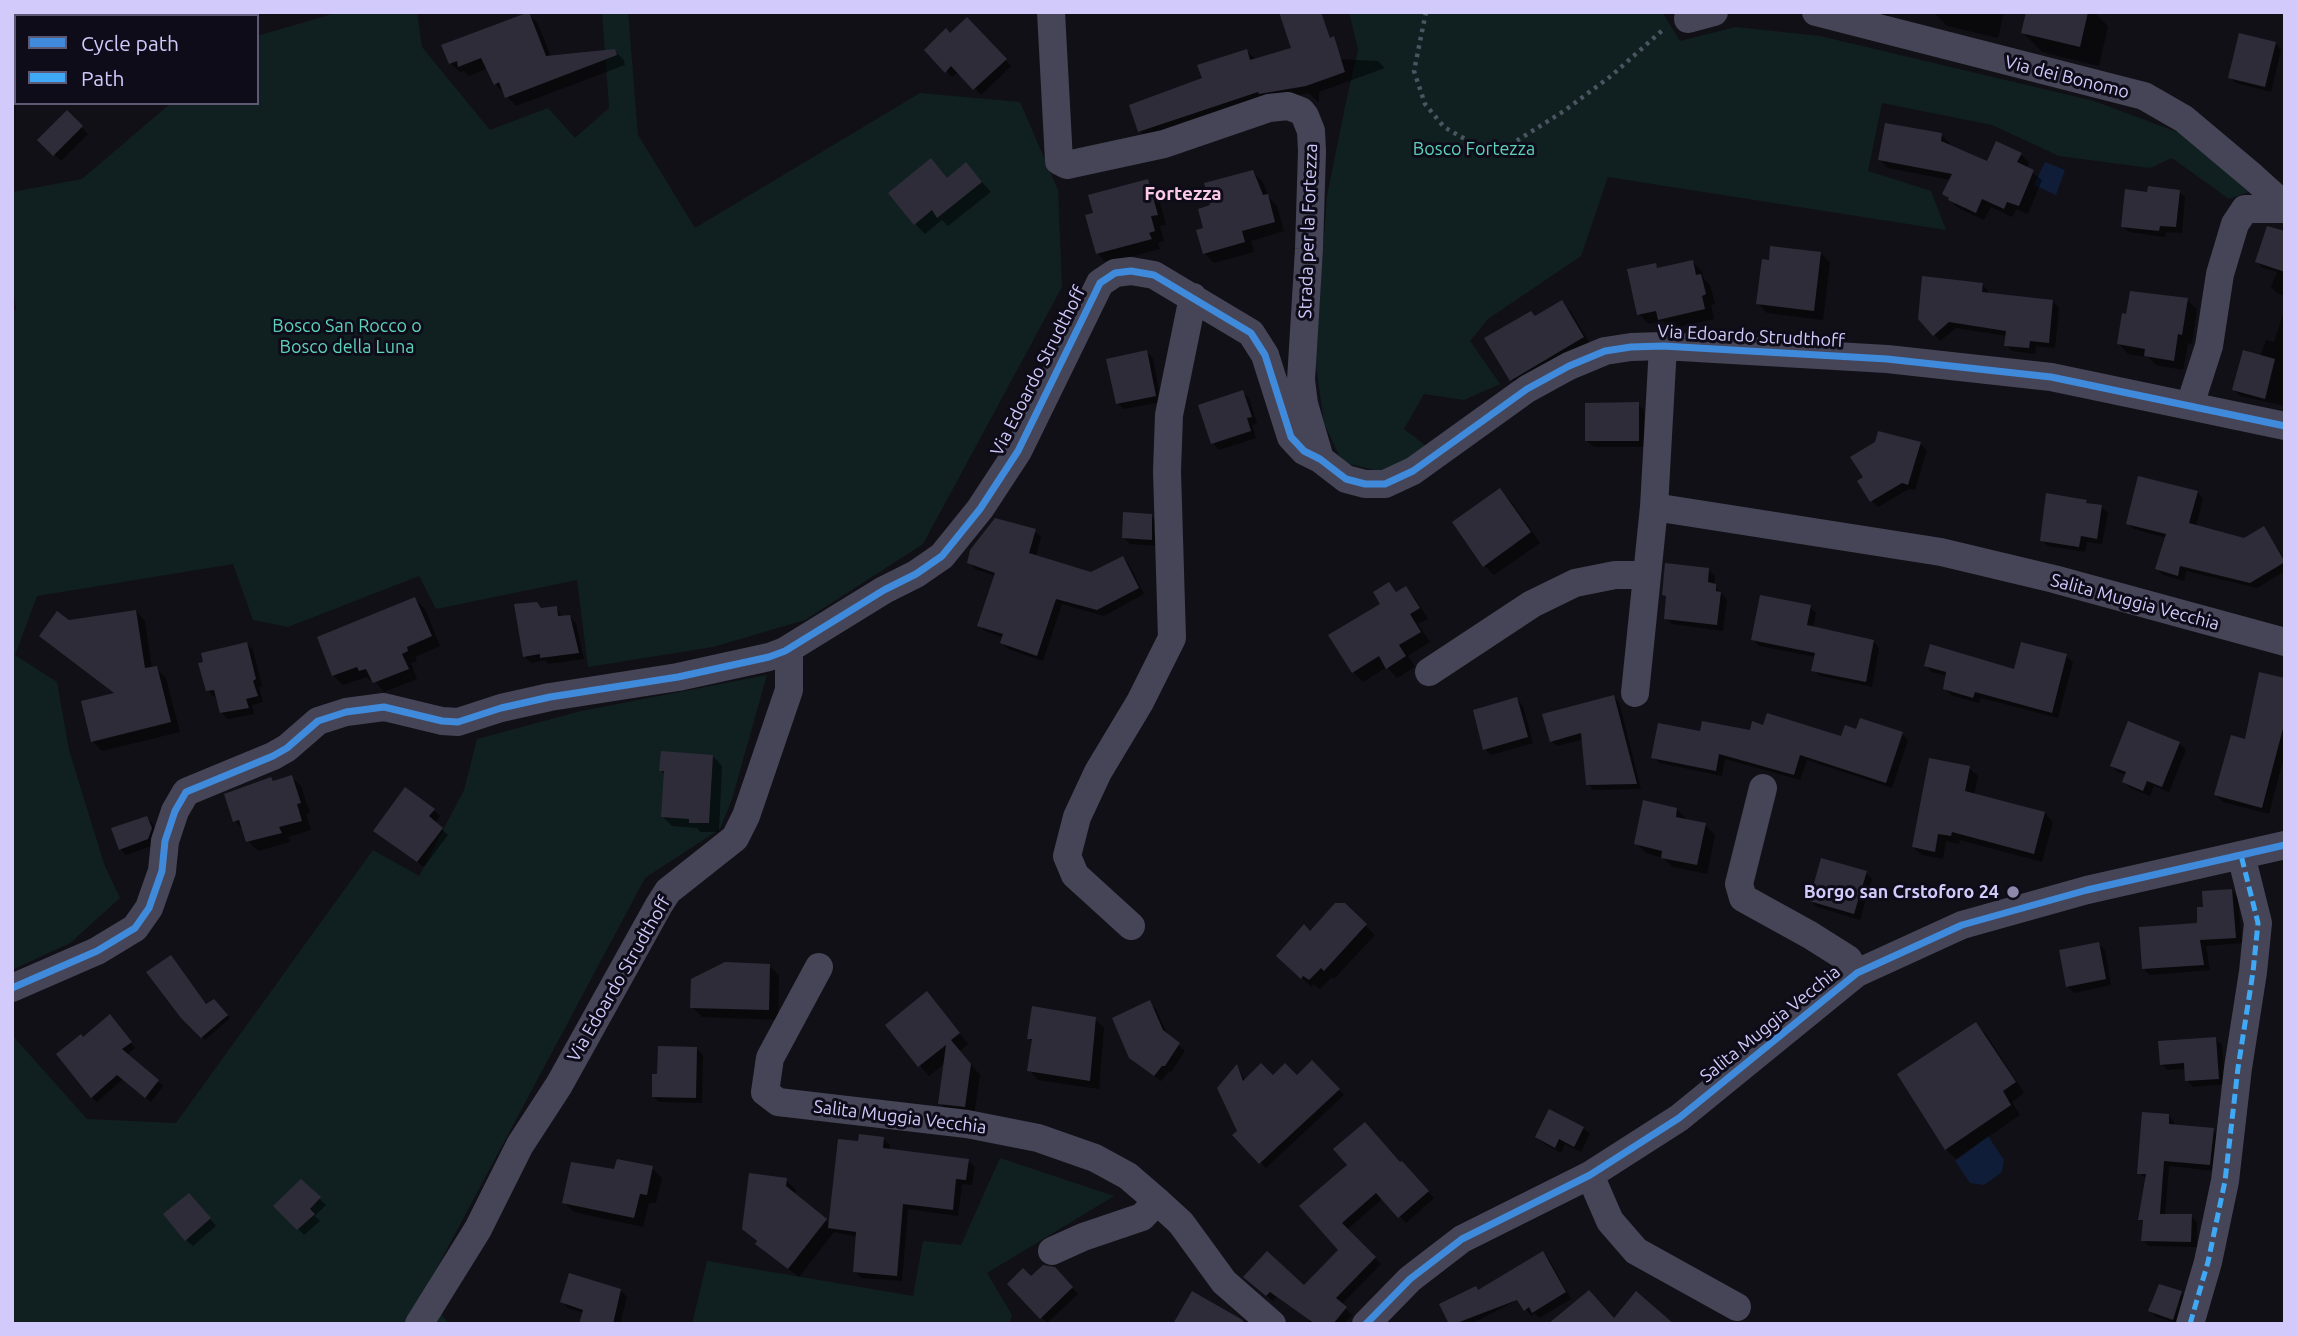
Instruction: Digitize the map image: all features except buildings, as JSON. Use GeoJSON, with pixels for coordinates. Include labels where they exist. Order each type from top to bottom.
{"type":"FeatureCollection","features":[{"type":"Feature","properties":{"kind":"street","name":"Strada per la Fortezza"},"geometry":{"type":"LineString","coordinates":[[1051,12],[1059,161],[1067,165],[1164,144],[1269,108],[1288,106],[1301,111],[1305,116],[1311,131],[1312,151],[1301,380],[1304,404],[1320,459]]}},
{"type":"Feature","properties":{"kind":"street"},"geometry":{"type":"LineString","coordinates":[[1678,19],[1714,12]]}},
{"type":"Feature","properties":{"kind":"street","name":"Via dei Bonomo"},"geometry":{"type":"LineString","coordinates":[[1816,12],[2144,96],[2184,119],[2253,177],[2285,208]]}},
{"type":"Feature","properties":{"kind":"street"},"geometry":{"type":"LineString","coordinates":[[2190,405],[2209,346],[2220,274],[2235,224],[2245,209],[2285,208]]}},
{"type":"Feature","properties":{"kind":"street","name":"Via Edoardo Strudthoff"},"geometry":{"type":"LineString","coordinates":[[419,1324],[478,1230],[520,1145],[559,1085],[668,891],[735,838],[746,816],[789,690],[789,656],[785,651],[884,590],[916,574],[942,556],[956,541],[1018,451],[1100,283],[1115,273],[1131,271],[1154,275],[1251,333],[1265,355],[1291,437],[1304,451],[1320,459],[1346,479],[1365,484],[1385,484],[1413,471],[1527,389],[1569,366],[1605,351],[1664,346],[1887,359],[2051,377],[2285,426]]}},
{"type":"Feature","properties":{"kind":"street"},"geometry":{"type":"LineString","coordinates":[[1131,926],[1075,875],[1067,856],[1077,817],[1098,772],[1140,702],[1172,638],[1167,471],[1169,415],[1193,297]]}},
{"type":"Feature","properties":{"kind":"street","name":"Via Edoardo Strudthoff"},"geometry":{"type":"LineString","coordinates":[[1635,693],[1654,507],[1664,346]]}},
{"type":"Feature","properties":{"kind":"street","name":"Salita Muggia Vecchia"},"geometry":{"type":"LineString","coordinates":[[1654,507],[1941,552],[2053,579],[2285,642]]}},
{"type":"Feature","properties":{"kind":"street"},"geometry":{"type":"LineString","coordinates":[[1429,672],[1532,604],[1575,583],[1615,575],[1646,575]]}},
{"type":"Feature","properties":{"kind":"street"},"geometry":{"type":"LineString","coordinates":[[12,988],[97,951],[135,928],[149,908],[162,871],[166,841],[175,811],[186,792],[273,756],[318,722],[346,712],[384,707],[442,721],[458,722],[500,708],[550,697],[678,677],[746,663],[785,651]]}},
{"type":"Feature","properties":{"kind":"street","name":"Salita Muggia Vecchia"},"geometry":{"type":"LineString","coordinates":[[1763,788],[1739,884],[1743,898],[1848,959],[1857,974]]}},
{"type":"Feature","properties":{"kind":"street","name":"Salita Muggia Vecchia"},"geometry":{"type":"LineString","coordinates":[[1366,1324],[1410,1279],[1462,1240],[1590,1175],[1679,1118],[1857,974],[1962,925],[2087,890],[2285,845]]}},
{"type":"Feature","properties":{"kind":"street"},"geometry":{"type":"LineString","coordinates":[[2190,1324],[2208,1262],[2225,1181],[2254,960],[2258,923],[2241,855]]}},
{"type":"Feature","properties":{"kind":"street","name":"Salita Muggia Vecchia"},"geometry":{"type":"LineString","coordinates":[[820,967],[770,1058],[765,1092],[778,1102],[967,1124],[1038,1138],[1095,1158],[1128,1176],[1181,1223],[1224,1282],[1272,1324]]}},
{"type":"Feature","properties":{"kind":"street"},"geometry":{"type":"LineString","coordinates":[[1590,1175],[1610,1221],[1636,1251],[1737,1307]]}},
{"type":"Feature","properties":{"kind":"street"},"geometry":{"type":"LineString","coordinates":[[1052,1251],[1083,1237],[1142,1217],[1157,1201]]}},
{"type":"Feature","properties":{"kind":"path"},"geometry":{"type":"LineString","coordinates":[[1426,12],[1414,71],[1425,104],[1444,127],[1477,146],[1510,145],[1520,139],[1611,76],[1678,19]]}},
{"type":"Feature","properties":{"kind":"green space","name":"Bosco San Rocco o Bosco della Luna"},"geometry":{"type":"Polygon","coordinates":[[[339,12],[417,12],[422,47],[490,130],[548,108],[575,138],[609,108],[602,12],[628,12],[638,135],[695,228],[920,93],[1020,102],[1058,190],[1062,287],[923,544],[805,620],[713,647],[588,667],[577,580],[436,609],[419,576],[288,627],[253,620],[233,564],[37,596],[15,655],[57,682],[69,750],[104,864],[120,898],[70,943],[12,970],[12,310],[16,310],[12,284],[12,192],[82,179],[169,105],[259,105],[259,35],[339,12]]]}},
{"type":"Feature","properties":{"kind":"green space","name":"Bosco Fortezza"},"geometry":{"type":"Polygon","coordinates":[[[1349,12],[1662,12],[1680,41],[1736,27],[1820,36],[2094,101],[2185,135],[2249,192],[2229,199],[2172,158],[2150,168],[2059,156],[1992,125],[1882,103],[1868,171],[1931,191],[1946,230],[1608,177],[1581,256],[1488,319],[1470,341],[1500,384],[1464,400],[1424,394],[1404,429],[1430,449],[1383,472],[1342,462],[1324,423],[1315,358],[1327,196],[1358,50],[1349,12]]]}},
{"type":"Feature","properties":{"kind":"green space"},"geometry":{"type":"Polygon","coordinates":[[[767,675],[732,799],[720,829],[645,878],[424,1292],[449,1324],[12,1324],[12,1035],[87,1119],[176,1123],[373,850],[419,876],[464,790],[477,739],[581,711],[767,675]]]}},
{"type":"Feature","properties":{"kind":"green space"},"geometry":{"type":"Polygon","coordinates":[[[1000,1158],[1114,1196],[987,1273],[1012,1315],[1009,1324],[692,1324],[707,1261],[913,1296],[923,1241],[961,1245],[1000,1158]]]}},
{"type":"Feature","properties":{"kind":"water"},"geometry":{"type":"Polygon","coordinates":[[[2045,162],[2065,170],[2056,195],[2034,185],[2045,162]]]}},
{"type":"Feature","properties":{"kind":"water"},"geometry":{"type":"Polygon","coordinates":[[[1988,1136],[2004,1160],[2002,1172],[1984,1185],[1970,1183],[1955,1161],[1988,1136]]]}},
{"type":"Feature","properties":{"kind":"marked path"},"geometry":{"type":"LineString","coordinates":[[2190,1324],[2208,1262],[2225,1181],[2238,1068],[2253,972],[2258,923],[2241,855]]}},
{"type":"Feature","properties":{"kind":"cycle path"},"geometry":{"type":"LineString","coordinates":[[12,988],[97,951],[135,928],[149,908],[162,871],[165,841],[175,811],[186,792],[273,756],[287,748],[318,721],[346,712],[384,707],[442,721],[458,722],[501,708],[550,697],[678,677],[769,657],[785,651],[884,590],[916,574],[942,556],[980,509],[1018,451],[1100,283],[1115,273],[1131,271],[1154,275],[1251,333],[1265,355],[1291,437],[1304,451],[1320,459],[1346,479],[1365,484],[1385,484],[1413,471],[1527,389],[1569,366],[1605,351],[1631,347],[1663,346],[1887,359],[2051,377],[2285,426]]}},
{"type":"Feature","properties":{"kind":"cycle path"},"geometry":{"type":"LineString","coordinates":[[1366,1324],[1410,1279],[1462,1239],[1590,1175],[1679,1118],[1857,973],[1962,925],[2087,890],[2285,845]]}},
{"type":"Feature","properties":{"kind":"place","name":"Borgo san Crstoforo 24"},"geometry":{"type":"Point","coordinates":[2013,892]}},
{"type":"Feature","properties":{"kind":"district","name":"Fortezza"},"geometry":{"type":"Point","coordinates":[1183,194]}}]}
